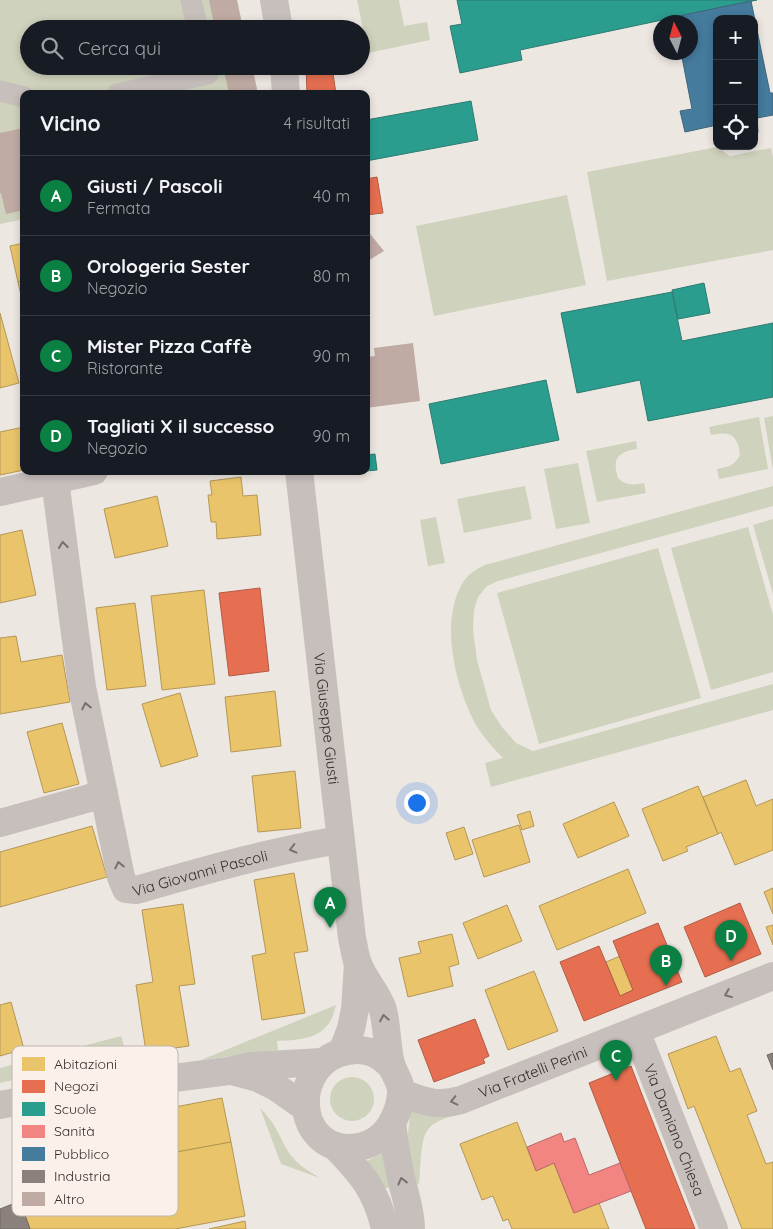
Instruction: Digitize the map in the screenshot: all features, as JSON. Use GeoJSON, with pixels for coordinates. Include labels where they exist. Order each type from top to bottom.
{"type":"FeatureCollection","features":[{"type":"Feature","properties":{"kind":"street"},"geometry":{"type":"LineString","coordinates":[[192,0],[196,20]]}},
{"type":"Feature","properties":{"kind":"street"},"geometry":{"type":"LineString","coordinates":[[274,0],[277,20]]}},
{"type":"Feature","properties":{"kind":"street"},"geometry":{"type":"LineString","coordinates":[[135,90],[203,75]]}},
{"type":"Feature","properties":{"kind":"street"},"geometry":{"type":"LineString","coordinates":[[285,75],[286,90]]}},
{"type":"Feature","properties":{"kind":"street"},"geometry":{"type":"LineString","coordinates":[[0,90],[20,96]]}},
{"type":"Feature","properties":{"kind":"street"},"geometry":{"type":"LineString","coordinates":[[0,492],[77,475]]}},
{"type":"Feature","properties":{"kind":"street","name":"Via Giuseppe Giusti"},"geometry":{"type":"LineString","coordinates":[[299,475],[352,938],[358,964],[382,1008],[392,1066],[400,1084],[401,1092]]}},
{"type":"Feature","properties":{"kind":"street","name":"Via Giovanni Pascoli"},"geometry":{"type":"LineString","coordinates":[[55,480],[82,687],[121,877],[126,889],[136,890],[216,868],[340,840]]}},
{"type":"Feature","properties":{"kind":"street"},"geometry":{"type":"LineString","coordinates":[[0,823],[104,794]]}},
{"type":"Feature","properties":{"kind":"street","name":"Via Giuseppe Giusti"},"geometry":{"type":"LineString","coordinates":[[306,1108],[306,1095],[316,1068],[332,1057],[351,1029],[355,1009],[358,964]]}},
{"type":"Feature","properties":{"kind":"street","name":"Via Fratelli Perini"},"geometry":{"type":"LineString","coordinates":[[401,1092],[433,1103],[450,1103],[461,1100],[773,976]]}},
{"type":"Feature","properties":{"kind":"street","name":"Via Damiano Chiesa"},"geometry":{"type":"LineString","coordinates":[[636,1031],[714,1229]]}},
{"type":"Feature","properties":{"kind":"street"},"geometry":{"type":"LineString","coordinates":[[178,1077],[251,1066],[332,1057],[353,1050],[364,1050],[375,1054],[392,1066]]}},
{"type":"Feature","properties":{"kind":"street"},"geometry":{"type":"LineString","coordinates":[[228,1071],[258,1078],[276,1087],[306,1108],[317,1135],[335,1146],[357,1168],[372,1192],[382,1214],[385,1229]]}},
{"type":"Feature","properties":{"kind":"street"},"geometry":{"type":"LineString","coordinates":[[335,1146],[356,1148],[376,1141],[392,1123],[401,1092]]}},
{"type":"Feature","properties":{"kind":"street"},"geometry":{"type":"LineString","coordinates":[[392,1123],[394,1144],[408,1204],[411,1229]]}},
{"type":"Feature","properties":{"kind":"green space"},"geometry":{"type":"Polygon","coordinates":[[[0,0],[237,0],[241,20],[20,20],[20,75],[254,75],[257,90],[20,90],[20,220],[0,224],[0,0]]]}},
{"type":"Feature","properties":{"kind":"green space"},"geometry":{"type":"Polygon","coordinates":[[[357,0],[399,0],[404,26],[427,22],[430,40],[370,53],[370,20],[361,20],[357,0]]]}},
{"type":"Feature","properties":{"kind":"green space"},"geometry":{"type":"Polygon","coordinates":[[[713,148],[713,150],[721,150],[730,156],[771,148],[773,157],[773,250],[607,281],[587,172],[713,148]]]}},
{"type":"Feature","properties":{"kind":"green space"},"geometry":{"type":"Polygon","coordinates":[[[567,195],[586,285],[434,316],[416,226],[567,195]]]}},
{"type":"Feature","properties":{"kind":"green space"},"geometry":{"type":"Polygon","coordinates":[[[773,416],[773,470],[764,418],[773,416]]]}},
{"type":"Feature","properties":{"kind":"green space"},"geometry":{"type":"Polygon","coordinates":[[[759,417],[768,469],[719,479],[717,469],[733,464],[740,455],[739,448],[735,438],[723,433],[711,435],[709,427],[759,417]]]}},
{"type":"Feature","properties":{"kind":"green space"},"geometry":{"type":"Polygon","coordinates":[[[636,441],[637,449],[625,452],[618,457],[616,471],[618,478],[627,484],[644,483],[646,493],[597,502],[586,451],[636,441]]]}},
{"type":"Feature","properties":{"kind":"green space"},"geometry":{"type":"Polygon","coordinates":[[[578,463],[590,523],[556,529],[544,469],[578,463]]]}},
{"type":"Feature","properties":{"kind":"green space"},"geometry":{"type":"Polygon","coordinates":[[[525,486],[532,519],[464,533],[457,499],[525,486]]]}},
{"type":"Feature","properties":{"kind":"green space"},"geometry":{"type":"Polygon","coordinates":[[[773,486],[773,506],[498,581],[487,586],[478,597],[474,610],[473,630],[477,660],[491,710],[516,743],[533,751],[773,684],[773,710],[491,787],[485,763],[503,758],[476,725],[462,692],[453,654],[452,615],[456,597],[468,576],[485,565],[773,486]]]}},
{"type":"Feature","properties":{"kind":"green space"},"geometry":{"type":"Polygon","coordinates":[[[436,517],[445,563],[428,566],[420,520],[436,517]]]}},
{"type":"Feature","properties":{"kind":"green space"},"geometry":{"type":"Polygon","coordinates":[[[773,519],[773,594],[753,525],[773,519]]]}},
{"type":"Feature","properties":{"kind":"green space"},"geometry":{"type":"Polygon","coordinates":[[[748,527],[773,615],[773,672],[711,690],[671,548],[748,527]]]}},
{"type":"Feature","properties":{"kind":"green space"},"geometry":{"type":"Polygon","coordinates":[[[658,548],[701,698],[539,744],[497,593],[658,548]]]}},
{"type":"Feature","properties":{"kind":"green space"},"geometry":{"type":"Polygon","coordinates":[[[336,1005],[332,1019],[319,1033],[306,1038],[277,1041],[278,1050],[201,1060],[336,1005]]]}},
{"type":"Feature","properties":{"kind":"green space"},"geometry":{"type":"Polygon","coordinates":[[[121,1036],[124,1046],[83,1046],[121,1036]]]}},
{"type":"Feature","properties":{"kind":"green space"},"geometry":{"type":"Polygon","coordinates":[[[12,1065],[12,1080],[0,1083],[0,1068],[12,1065]]]}},
{"type":"Feature","properties":{"kind":"green space"},"geometry":{"type":"Polygon","coordinates":[[[352,1077],[364,1081],[370,1087],[374,1099],[370,1111],[364,1117],[352,1121],[340,1117],[334,1111],[330,1099],[334,1087],[340,1081],[352,1077]]]}},
{"type":"Feature","properties":{"kind":"green space"},"geometry":{"type":"Polygon","coordinates":[[[260,1108],[272,1122],[294,1159],[320,1178],[281,1164],[260,1108]]]}},
{"type":"Feature","properties":{"kind":"green space"},"geometry":{"type":"Polygon","coordinates":[[[411,1108],[459,1114],[436,1122],[426,1132],[422,1146],[419,1184],[416,1183],[407,1141],[411,1108]]]}},
{"type":"Feature","properties":{"kind":"green space"},"geometry":{"type":"Polygon","coordinates":[[[385,1151],[393,1186],[384,1189],[367,1161],[385,1151]]]}},
{"type":"Feature","properties":{"kind":"building: Abitazioni"},"geometry":{"type":"Polygon","coordinates":[[[20,244],[20,282],[18,282],[10,246],[20,244]]]}},
{"type":"Feature","properties":{"kind":"building: Abitazioni"},"geometry":{"type":"Polygon","coordinates":[[[0,313],[19,383],[0,388],[0,313]]]}},
{"type":"Feature","properties":{"kind":"building: Abitazioni"},"geometry":{"type":"Polygon","coordinates":[[[20,428],[20,471],[0,475],[0,432],[20,428]]]}},
{"type":"Feature","properties":{"kind":"building: Abitazioni"},"geometry":{"type":"Polygon","coordinates":[[[241,477],[243,496],[257,495],[261,535],[217,539],[216,522],[211,522],[208,495],[212,495],[210,481],[241,477]]]}},
{"type":"Feature","properties":{"kind":"building: Abitazioni"},"geometry":{"type":"Polygon","coordinates":[[[157,496],[168,546],[115,558],[104,509],[157,496]]]}},
{"type":"Feature","properties":{"kind":"building: Abitazioni"},"geometry":{"type":"Polygon","coordinates":[[[22,530],[36,595],[0,603],[0,535],[22,530]]]}},
{"type":"Feature","properties":{"kind":"building: Abitazioni"},"geometry":{"type":"Polygon","coordinates":[[[204,590],[215,684],[162,690],[151,596],[204,590]]]}},
{"type":"Feature","properties":{"kind":"building: Abitazioni"},"geometry":{"type":"Polygon","coordinates":[[[135,603],[146,686],[107,690],[96,608],[135,603]]]}},
{"type":"Feature","properties":{"kind":"building: Abitazioni"},"geometry":{"type":"Polygon","coordinates":[[[16,636],[21,662],[62,655],[70,702],[0,714],[0,638],[16,636]]]}},
{"type":"Feature","properties":{"kind":"building: Abitazioni"},"geometry":{"type":"Polygon","coordinates":[[[275,691],[281,746],[231,752],[225,697],[275,691]]]}},
{"type":"Feature","properties":{"kind":"building: Abitazioni"},"geometry":{"type":"Polygon","coordinates":[[[180,693],[198,756],[161,767],[142,704],[180,693]]]}},
{"type":"Feature","properties":{"kind":"building: Abitazioni"},"geometry":{"type":"Polygon","coordinates":[[[62,723],[79,784],[44,793],[27,732],[62,723]]]}},
{"type":"Feature","properties":{"kind":"building: Abitazioni"},"geometry":{"type":"Polygon","coordinates":[[[295,771],[301,828],[258,832],[252,776],[295,771]]]}},
{"type":"Feature","properties":{"kind":"building: Abitazioni"},"geometry":{"type":"Polygon","coordinates":[[[746,780],[756,806],[773,799],[773,850],[735,865],[721,832],[718,834],[703,797],[746,780]]]}},
{"type":"Feature","properties":{"kind":"building: Abitazioni"},"geometry":{"type":"Polygon","coordinates":[[[698,786],[718,834],[686,847],[688,851],[663,861],[642,809],[698,786]]]}},
{"type":"Feature","properties":{"kind":"building: Abitazioni"},"geometry":{"type":"Polygon","coordinates":[[[614,802],[629,836],[578,858],[563,824],[614,802]]]}},
{"type":"Feature","properties":{"kind":"building: Abitazioni"},"geometry":{"type":"Polygon","coordinates":[[[530,811],[534,826],[522,830],[517,815],[530,811]]]}},
{"type":"Feature","properties":{"kind":"building: Abitazioni"},"geometry":{"type":"Polygon","coordinates":[[[519,825],[530,862],[484,877],[472,840],[519,825]]]}},
{"type":"Feature","properties":{"kind":"building: Abitazioni"},"geometry":{"type":"Polygon","coordinates":[[[92,826],[107,877],[0,907],[0,852],[92,826]]]}},
{"type":"Feature","properties":{"kind":"building: Abitazioni"},"geometry":{"type":"Polygon","coordinates":[[[464,827],[473,854],[455,860],[446,833],[464,827]]]}},
{"type":"Feature","properties":{"kind":"building: Abitazioni"},"geometry":{"type":"Polygon","coordinates":[[[628,869],[646,913],[557,950],[539,906],[628,869]]]}},
{"type":"Feature","properties":{"kind":"building: Abitazioni"},"geometry":{"type":"Polygon","coordinates":[[[294,873],[308,951],[294,953],[305,1013],[262,1020],[252,956],[266,953],[254,880],[294,873]]]}},
{"type":"Feature","properties":{"kind":"building: Abitazioni"},"geometry":{"type":"Polygon","coordinates":[[[773,888],[773,914],[764,892],[773,888]]]}},
{"type":"Feature","properties":{"kind":"building: Abitazioni"},"geometry":{"type":"Polygon","coordinates":[[[183,904],[195,984],[179,986],[189,1046],[178,1048],[178,1046],[145,1046],[136,985],[153,982],[142,910],[183,904]]]}},
{"type":"Feature","properties":{"kind":"building: Abitazioni"},"geometry":{"type":"Polygon","coordinates":[[[507,905],[522,941],[478,959],[463,923],[507,905]]]}},
{"type":"Feature","properties":{"kind":"building: Abitazioni"},"geometry":{"type":"Polygon","coordinates":[[[773,925],[773,945],[766,927],[773,925]]]}},
{"type":"Feature","properties":{"kind":"building: Abitazioni"},"geometry":{"type":"Polygon","coordinates":[[[452,934],[459,964],[449,967],[453,986],[408,997],[399,958],[421,953],[418,942],[452,934]]]}},
{"type":"Feature","properties":{"kind":"building: Abitazioni"},"geometry":{"type":"Polygon","coordinates":[[[620,956],[633,990],[620,996],[606,962],[620,956]]]}},
{"type":"Feature","properties":{"kind":"building: Abitazioni"},"geometry":{"type":"Polygon","coordinates":[[[534,971],[558,1031],[508,1050],[485,990],[534,971]]]}},
{"type":"Feature","properties":{"kind":"building: Abitazioni"},"geometry":{"type":"Polygon","coordinates":[[[11,1002],[23,1046],[12,1046],[12,1052],[0,1056],[0,1005],[11,1002]]]}},
{"type":"Feature","properties":{"kind":"building: Abitazioni"},"geometry":{"type":"Polygon","coordinates":[[[716,1036],[730,1072],[740,1068],[757,1111],[747,1115],[766,1164],[773,1162],[773,1229],[742,1229],[694,1106],[688,1109],[668,1054],[716,1036]]]}},
{"type":"Feature","properties":{"kind":"building: Abitazioni"},"geometry":{"type":"Polygon","coordinates":[[[222,1098],[231,1142],[178,1152],[178,1106],[222,1098]]]}},
{"type":"Feature","properties":{"kind":"building: Abitazioni"},"geometry":{"type":"Polygon","coordinates":[[[517,1122],[536,1171],[554,1163],[574,1213],[599,1203],[609,1229],[512,1229],[508,1219],[503,1221],[493,1196],[482,1200],[460,1144],[517,1122]]]}},
{"type":"Feature","properties":{"kind":"building: Abitazioni"},"geometry":{"type":"Polygon","coordinates":[[[231,1142],[245,1216],[175,1229],[30,1229],[25,1216],[178,1216],[178,1152],[231,1142]]]}},
{"type":"Feature","properties":{"kind":"building: Abitazioni"},"geometry":{"type":"Polygon","coordinates":[[[245,1221],[246,1229],[209,1229],[245,1221]]]}},
{"type":"Feature","properties":{"kind":"building: Negozi"},"geometry":{"type":"Polygon","coordinates":[[[306,75],[333,75],[335,90],[307,90],[306,75]]]}},
{"type":"Feature","properties":{"kind":"building: Negozi"},"geometry":{"type":"Polygon","coordinates":[[[377,177],[383,213],[370,215],[370,178],[377,177]]]}},
{"type":"Feature","properties":{"kind":"building: Negozi"},"geometry":{"type":"Polygon","coordinates":[[[260,588],[269,671],[229,676],[219,593],[260,588]]]}},
{"type":"Feature","properties":{"kind":"building: Negozi"},"geometry":{"type":"Polygon","coordinates":[[[740,903],[761,954],[705,977],[684,927],[740,903]]]}},
{"type":"Feature","properties":{"kind":"building: Negozi"},"geometry":{"type":"Polygon","coordinates":[[[658,923],[682,982],[584,1021],[560,962],[599,946],[620,996],[633,990],[613,941],[658,923]]]}},
{"type":"Feature","properties":{"kind":"building: Negozi"},"geometry":{"type":"Polygon","coordinates":[[[475,1019],[489,1056],[483,1059],[485,1063],[434,1082],[418,1040],[475,1019]]]}},
{"type":"Feature","properties":{"kind":"building: Negozi"},"geometry":{"type":"Polygon","coordinates":[[[631,1066],[695,1229],[646,1229],[631,1191],[589,1083],[631,1066]]]}},
{"type":"Feature","properties":{"kind":"building: Scuole"},"geometry":{"type":"Polygon","coordinates":[[[457,0],[757,0],[686,15],[653,15],[653,22],[520,50],[522,60],[460,73],[450,26],[462,24],[457,0]]]}},
{"type":"Feature","properties":{"kind":"building: Scuole"},"geometry":{"type":"Polygon","coordinates":[[[471,101],[478,140],[370,160],[370,119],[471,101]]]}},
{"type":"Feature","properties":{"kind":"building: Scuole"},"geometry":{"type":"Polygon","coordinates":[[[704,283],[710,313],[678,319],[672,290],[704,283]]]}},
{"type":"Feature","properties":{"kind":"building: Scuole"},"geometry":{"type":"Polygon","coordinates":[[[672,292],[682,341],[773,323],[773,397],[648,421],[640,380],[577,393],[561,313],[672,292]]]}},
{"type":"Feature","properties":{"kind":"building: Scuole"},"geometry":{"type":"Polygon","coordinates":[[[546,380],[559,440],[441,464],[429,404],[546,380]]]}},
{"type":"Feature","properties":{"kind":"building: Scuole"},"geometry":{"type":"Polygon","coordinates":[[[375,454],[377,470],[370,471],[370,455],[375,454]]]}},
{"type":"Feature","properties":{"kind":"building: Sanità"},"geometry":{"type":"Polygon","coordinates":[[[561,1133],[564,1142],[575,1138],[589,1175],[620,1163],[631,1191],[574,1213],[554,1163],[536,1171],[527,1147],[561,1133]]]}},
{"type":"Feature","properties":{"kind":"building: Pubblico"},"geometry":{"type":"Polygon","coordinates":[[[751,1],[754,15],[713,15],[713,126],[685,132],[680,111],[692,109],[683,60],[698,60],[698,15],[684,15],[751,1]]]}},
{"type":"Feature","properties":{"kind":"building: Pubblico"},"geometry":{"type":"Polygon","coordinates":[[[758,35],[770,93],[773,93],[773,115],[758,118],[758,35]]]}},
{"type":"Feature","properties":{"kind":"building: Industria"},"geometry":{"type":"Polygon","coordinates":[[[773,1053],[773,1070],[767,1055],[773,1053]]]}},
{"type":"Feature","properties":{"kind":"building: Industria"},"geometry":{"type":"Polygon","coordinates":[[[12,1204],[12,1216],[25,1216],[30,1229],[0,1229],[0,1209],[12,1204]]]}},
{"type":"Feature","properties":{"kind":"building: Altro"},"geometry":{"type":"Polygon","coordinates":[[[209,0],[237,0],[241,20],[213,20],[209,0]]]}},
{"type":"Feature","properties":{"kind":"building: Altro"},"geometry":{"type":"Polygon","coordinates":[[[225,75],[254,75],[257,90],[228,90],[225,75]]]}},
{"type":"Feature","properties":{"kind":"building: Altro"},"geometry":{"type":"Polygon","coordinates":[[[20,129],[20,211],[6,214],[0,193],[0,133],[20,129]]]}},
{"type":"Feature","properties":{"kind":"building: Altro"},"geometry":{"type":"Polygon","coordinates":[[[370,234],[384,251],[370,260],[370,234]]]}},
{"type":"Feature","properties":{"kind":"building: Altro"},"geometry":{"type":"Polygon","coordinates":[[[413,343],[420,401],[370,407],[370,357],[375,356],[374,348],[413,343]]]}},
{"type":"Feature","properties":{"kind":"place","name":"Giusti / Pascoli"},"geometry":{"type":"Point","coordinates":[330,928]}},
{"type":"Feature","properties":{"kind":"place","name":"Tagliati X il successo"},"geometry":{"type":"Point","coordinates":[731,961]}},
{"type":"Feature","properties":{"kind":"place","name":"Orologeria Sester"},"geometry":{"type":"Point","coordinates":[666,986]}},
{"type":"Feature","properties":{"kind":"place","name":"Mister Pizza Caffè"},"geometry":{"type":"Point","coordinates":[616,1081]}}]}
